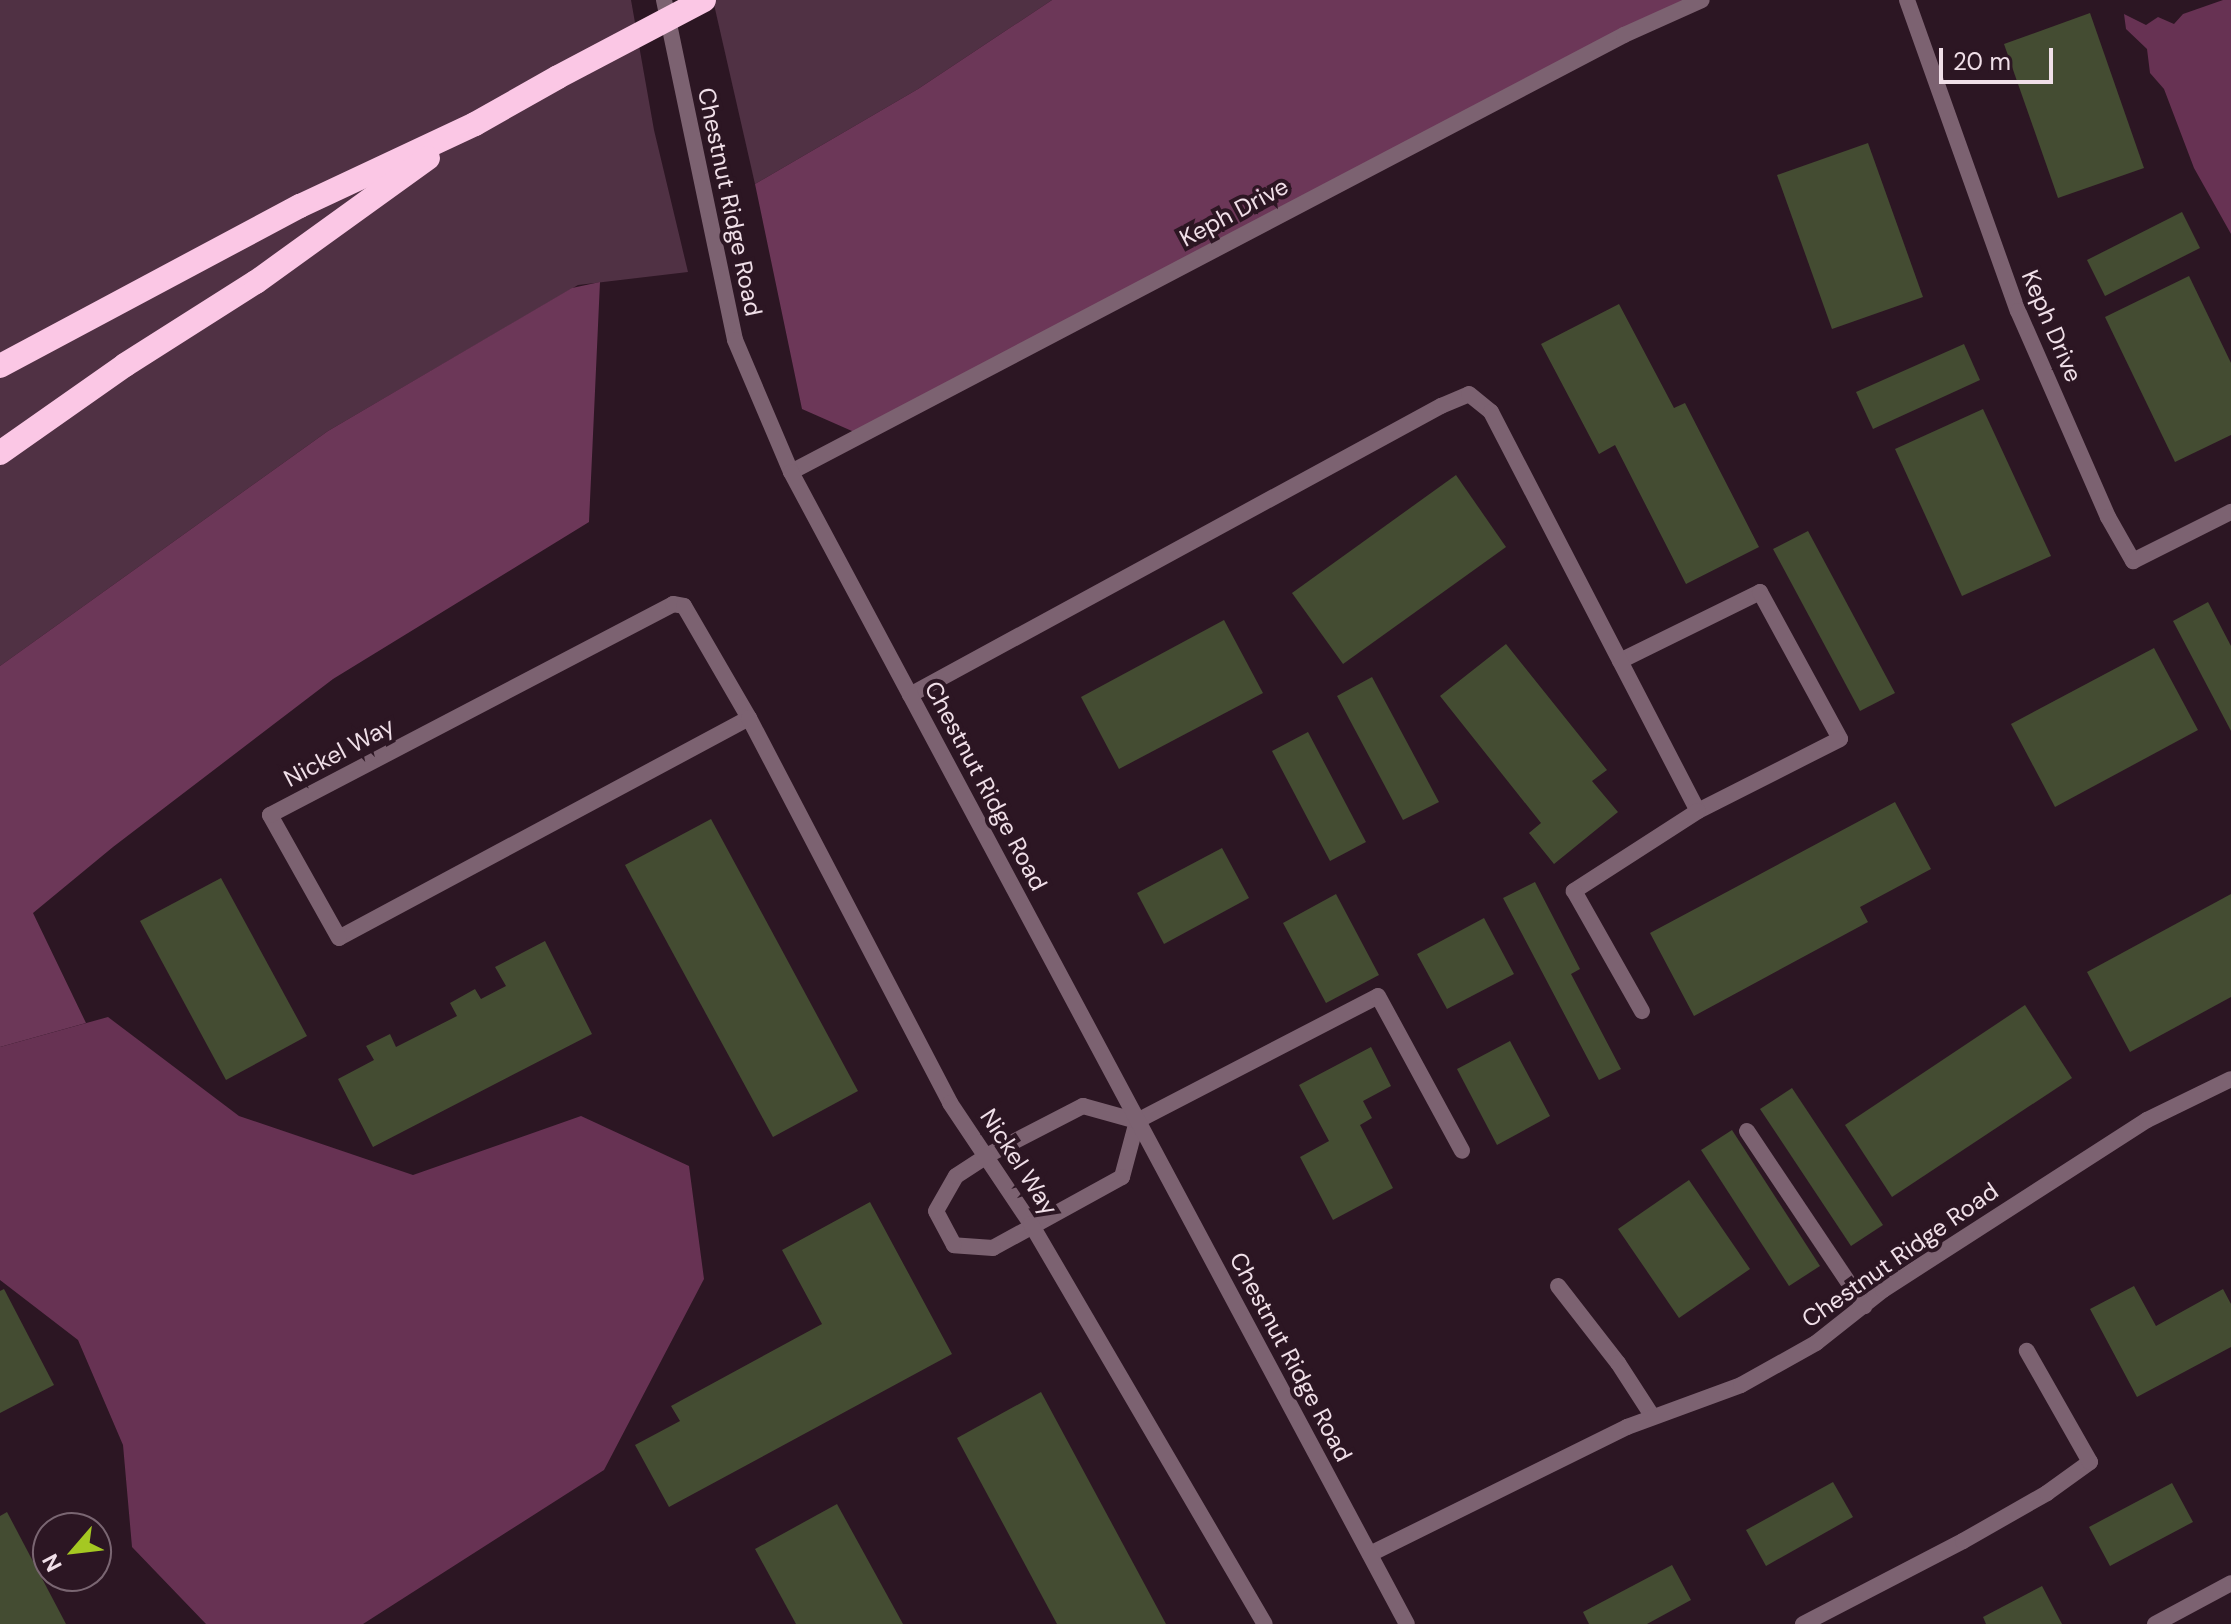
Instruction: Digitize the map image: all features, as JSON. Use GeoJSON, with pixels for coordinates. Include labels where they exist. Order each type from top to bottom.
{"type":"FeatureCollection","features":[{"type":"Feature","properties":{"kind":"highway"},"geometry":{"type":"LineString","coordinates":[[0,366],[300,206],[475,124],[704,0]]}},
{"type":"Feature","properties":{"kind":"highway"},"geometry":{"type":"LineString","coordinates":[[0,453],[82,393],[256,282],[475,124]]}},
{"type":"Feature","properties":{"kind":"street","name":"Chestnut Ridge Road"},"geometry":{"type":"LineString","coordinates":[[664,0],[735,340],[791,472],[1407,1624]]}},
{"type":"Feature","properties":{"kind":"street","name":"Keph Drive"},"geometry":{"type":"LineString","coordinates":[[791,472],[1581,57],[1702,0]]}},
{"type":"Feature","properties":{"kind":"street","name":"Keph Drive"},"geometry":{"type":"LineString","coordinates":[[1907,0],[2018,311],[2108,517],[2133,561],[2231,512]]}},
{"type":"Feature","properties":{"kind":"street"},"geometry":{"type":"LineString","coordinates":[[910,695],[1441,406],[1469,394],[1491,412],[1698,811]]}},
{"type":"Feature","properties":{"kind":"street"},"geometry":{"type":"LineString","coordinates":[[1620,661],[1760,592],[1840,739],[1698,811],[1574,891],[1642,1011]]}},
{"type":"Feature","properties":{"kind":"street","name":"Nickel Way"},"geometry":{"type":"LineString","coordinates":[[749,718],[339,938],[270,815],[673,604],[684,606],[749,718],[950,1103],[988,1155],[1031,1224],[1265,1624]]}},
{"type":"Feature","properties":{"kind":"street"},"geometry":{"type":"LineString","coordinates":[[1137,1121],[1122,1177],[1031,1224],[993,1248],[954,1245],[936,1211],[956,1176],[988,1155],[1083,1106],[1137,1121],[1378,996],[1462,1151]]}},
{"type":"Feature","properties":{"kind":"street","name":"Chestnut Ridge Road"},"geometry":{"type":"LineString","coordinates":[[1370,1554],[1653,1417],[1741,1385],[1816,1343],[1864,1306],[2147,1120],[2231,1079]]}},
{"type":"Feature","properties":{"kind":"street"},"geometry":{"type":"LineString","coordinates":[[1747,1131],[1864,1306]]}},
{"type":"Feature","properties":{"kind":"street"},"geometry":{"type":"LineString","coordinates":[[1558,1286],[1618,1363],[1653,1417]]}},
{"type":"Feature","properties":{"kind":"street"},"geometry":{"type":"LineString","coordinates":[[1803,1624],[1963,1541],[2047,1493],[2090,1462],[2027,1351]]}},
{"type":"Feature","properties":{"kind":"street"},"geometry":{"type":"LineString","coordinates":[[2155,1624],[2231,1583]]}},
{"type":"Feature","properties":{"kind":"shaded area"},"geometry":{"type":"Polygon","coordinates":[[[0,0],[631,0],[654,130],[688,272],[578,285],[328,431],[0,666],[0,0]]]}},
{"type":"Feature","properties":{"kind":"shaded area"},"geometry":{"type":"Polygon","coordinates":[[[713,0],[1052,0],[918,89],[755,184],[713,0]]]}},
{"type":"Feature","properties":{"kind":"shaded area"},"geometry":{"type":"Polygon","coordinates":[[[1052,0],[1702,0],[861,435],[802,409],[755,184],[918,89],[1052,0]]]}},
{"type":"Feature","properties":{"kind":"shaded area"},"geometry":{"type":"Polygon","coordinates":[[[2231,0],[2231,234],[2194,168],[2164,89],[2150,73],[2147,49],[2126,29],[2124,14],[2146,25],[2158,17],[2174,24],[2183,14],[2231,0]]]}},
{"type":"Feature","properties":{"kind":"shaded area"},"geometry":{"type":"Polygon","coordinates":[[[600,282],[589,522],[333,679],[113,847],[33,913],[86,1023],[0,1047],[0,666],[328,431],[572,288],[600,282]]]}},
{"type":"Feature","properties":{"kind":"shaded area"},"geometry":{"type":"Polygon","coordinates":[[[108,1017],[239,1116],[413,1175],[581,1116],[689,1166],[704,1279],[604,1470],[363,1624],[206,1624],[132,1547],[123,1445],[78,1340],[0,1280],[0,1047],[108,1017]]]}},
{"type":"Feature","properties":{"kind":"building"},"geometry":{"type":"Polygon","coordinates":[[[2090,13],[2144,168],[2058,198],[2004,44],[2090,13]]]}},
{"type":"Feature","properties":{"kind":"building"},"geometry":{"type":"Polygon","coordinates":[[[1868,143],[1923,297],[1832,329],[1777,175],[1868,143]]]}},
{"type":"Feature","properties":{"kind":"building"},"geometry":{"type":"Polygon","coordinates":[[[2182,212],[2200,248],[2105,296],[2087,260],[2182,212]]]}},
{"type":"Feature","properties":{"kind":"building"},"geometry":{"type":"Polygon","coordinates":[[[2189,276],[2231,363],[2231,435],[2175,462],[2105,317],[2189,276]]]}},
{"type":"Feature","properties":{"kind":"building"},"geometry":{"type":"Polygon","coordinates":[[[1619,304],[1674,408],[1685,403],[1759,547],[1686,584],[1615,445],[1599,454],[1541,344],[1619,304]]]}},
{"type":"Feature","properties":{"kind":"building"},"geometry":{"type":"Polygon","coordinates":[[[1964,344],[1980,380],[1873,429],[1856,392],[1964,344]]]}},
{"type":"Feature","properties":{"kind":"building"},"geometry":{"type":"Polygon","coordinates":[[[1983,409],[2051,556],[1962,596],[1895,449],[1983,409]]]}},
{"type":"Feature","properties":{"kind":"building"},"geometry":{"type":"Polygon","coordinates":[[[1456,475],[1506,547],[1343,664],[1292,593],[1456,475]]]}},
{"type":"Feature","properties":{"kind":"building"},"geometry":{"type":"Polygon","coordinates":[[[1808,531],[1895,693],[1860,711],[1773,549],[1808,531]]]}},
{"type":"Feature","properties":{"kind":"building"},"geometry":{"type":"Polygon","coordinates":[[[2208,602],[2231,646],[2231,731],[2173,621],[2208,602]]]}},
{"type":"Feature","properties":{"kind":"building"},"geometry":{"type":"Polygon","coordinates":[[[1224,620],[1263,693],[1119,769],[1081,697],[1224,620]]]}},
{"type":"Feature","properties":{"kind":"building"},"geometry":{"type":"Polygon","coordinates":[[[1506,644],[1607,770],[1592,781],[1618,812],[1554,864],[1529,833],[1541,823],[1440,696],[1506,644]]]}},
{"type":"Feature","properties":{"kind":"building"},"geometry":{"type":"Polygon","coordinates":[[[2154,648],[2198,730],[2055,807],[2011,724],[2154,648]]]}},
{"type":"Feature","properties":{"kind":"building"},"geometry":{"type":"Polygon","coordinates":[[[1372,677],[1439,802],[1403,820],[1337,696],[1372,677]]]}},
{"type":"Feature","properties":{"kind":"building"},"geometry":{"type":"Polygon","coordinates":[[[1308,732],[1366,842],[1330,861],[1272,751],[1308,732]]]}},
{"type":"Feature","properties":{"kind":"building"},"geometry":{"type":"Polygon","coordinates":[[[1895,802],[1931,869],[1860,907],[1868,922],[1694,1016],[1650,933],[1895,802]]]}},
{"type":"Feature","properties":{"kind":"building"},"geometry":{"type":"Polygon","coordinates":[[[711,819],[858,1091],[773,1137],[625,865],[711,819]]]}},
{"type":"Feature","properties":{"kind":"building"},"geometry":{"type":"Polygon","coordinates":[[[1222,848],[1249,898],[1164,944],[1137,893],[1222,848]]]}},
{"type":"Feature","properties":{"kind":"building"},"geometry":{"type":"Polygon","coordinates":[[[221,878],[307,1036],[226,1080],[140,921],[221,878]]]}},
{"type":"Feature","properties":{"kind":"building"},"geometry":{"type":"Polygon","coordinates":[[[1535,882],[1580,969],[1571,974],[1621,1069],[1599,1080],[1503,898],[1535,882]]]}},
{"type":"Feature","properties":{"kind":"building"},"geometry":{"type":"Polygon","coordinates":[[[1336,894],[1379,975],[1326,1003],[1283,923],[1336,894]]]}},
{"type":"Feature","properties":{"kind":"building"},"geometry":{"type":"Polygon","coordinates":[[[2231,894],[2231,997],[2130,1052],[2087,972],[2231,894]]]}},
{"type":"Feature","properties":{"kind":"building"},"geometry":{"type":"Polygon","coordinates":[[[1484,918],[1514,974],[1447,1009],[1417,954],[1484,918]]]}},
{"type":"Feature","properties":{"kind":"building"},"geometry":{"type":"Polygon","coordinates":[[[545,941],[592,1034],[373,1147],[338,1079],[374,1060],[366,1046],[390,1034],[396,1047],[457,1016],[450,1003],[475,989],[481,999],[506,986],[495,967],[545,941]]]}},
{"type":"Feature","properties":{"kind":"building"},"geometry":{"type":"Polygon","coordinates":[[[2025,1005],[2072,1078],[1892,1197],[1845,1125],[2025,1005]]]}},
{"type":"Feature","properties":{"kind":"building"},"geometry":{"type":"Polygon","coordinates":[[[1510,1041],[1550,1116],[1497,1145],[1457,1069],[1510,1041]]]}},
{"type":"Feature","properties":{"kind":"building"},"geometry":{"type":"Polygon","coordinates":[[[1371,1047],[1391,1086],[1363,1101],[1372,1118],[1360,1125],[1393,1188],[1333,1220],[1300,1157],[1329,1141],[1299,1085],[1371,1047]]]}},
{"type":"Feature","properties":{"kind":"building"},"geometry":{"type":"Polygon","coordinates":[[[1792,1088],[1883,1225],[1851,1246],[1760,1109],[1792,1088]]]}},
{"type":"Feature","properties":{"kind":"building"},"geometry":{"type":"Polygon","coordinates":[[[1732,1130],[1820,1266],[1789,1286],[1701,1150],[1732,1130]]]}},
{"type":"Feature","properties":{"kind":"building"},"geometry":{"type":"Polygon","coordinates":[[[1689,1180],[1750,1269],[1679,1318],[1618,1229],[1689,1180]]]}},
{"type":"Feature","properties":{"kind":"building"},"geometry":{"type":"Polygon","coordinates":[[[870,1202],[952,1354],[669,1507],[635,1445],[680,1421],[671,1406],[822,1324],[782,1250],[870,1202]]]}},
{"type":"Feature","properties":{"kind":"building"},"geometry":{"type":"Polygon","coordinates":[[[2134,1286],[2156,1326],[2223,1289],[2231,1304],[2231,1347],[2137,1397],[2090,1309],[2134,1286]]]}},
{"type":"Feature","properties":{"kind":"building"},"geometry":{"type":"Polygon","coordinates":[[[4,1289],[54,1385],[0,1413],[0,1291],[4,1289]]]}},
{"type":"Feature","properties":{"kind":"building"},"geometry":{"type":"Polygon","coordinates":[[[1041,1392],[1166,1624],[1057,1624],[957,1438],[1041,1392]]]}},
{"type":"Feature","properties":{"kind":"building"},"geometry":{"type":"Polygon","coordinates":[[[1833,1482],[1853,1517],[1766,1566],[1746,1530],[1833,1482]]]}},
{"type":"Feature","properties":{"kind":"building"},"geometry":{"type":"Polygon","coordinates":[[[2172,1483],[2193,1522],[2110,1566],[2089,1527],[2172,1483]]]}},
{"type":"Feature","properties":{"kind":"building"},"geometry":{"type":"Polygon","coordinates":[[[837,1504],[903,1624],[796,1624],[755,1549],[837,1504]]]}},
{"type":"Feature","properties":{"kind":"building"},"geometry":{"type":"Polygon","coordinates":[[[7,1512],[32,1559],[32,1592],[49,1592],[66,1624],[0,1624],[0,1516],[7,1512]]]}},
{"type":"Feature","properties":{"kind":"building"},"geometry":{"type":"Polygon","coordinates":[[[1672,1565],[1691,1600],[1647,1624],[1589,1624],[1583,1612],[1672,1565]]]}},
{"type":"Feature","properties":{"kind":"building"},"geometry":{"type":"Polygon","coordinates":[[[2042,1586],[2062,1624],[1986,1624],[1983,1617],[2042,1586]]]}}]}
